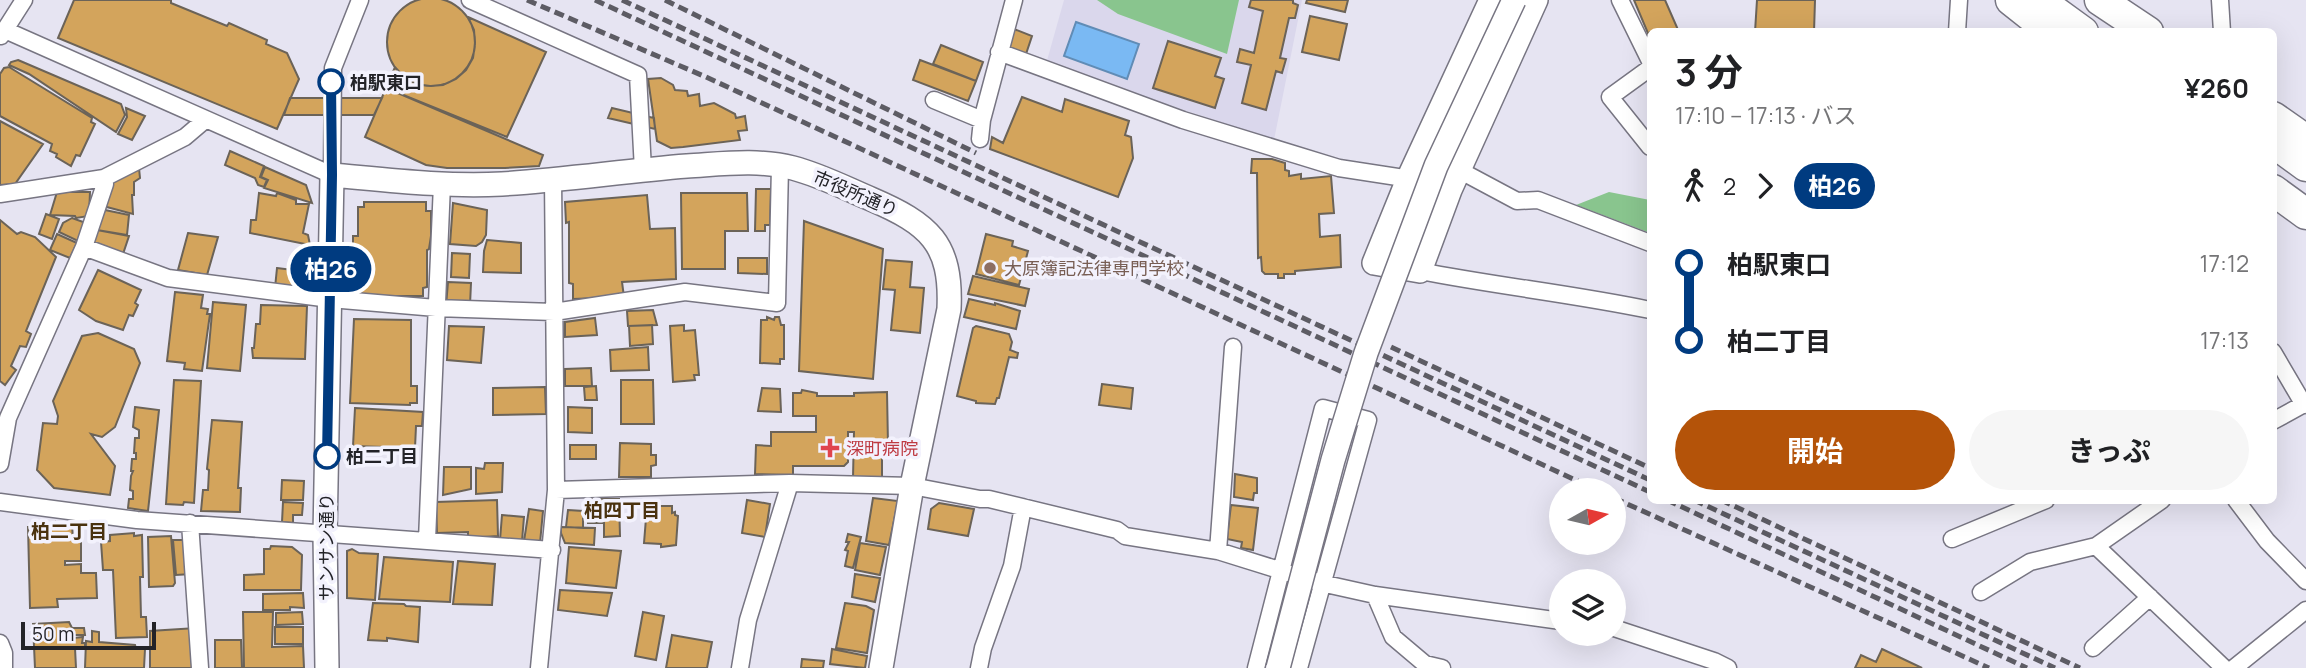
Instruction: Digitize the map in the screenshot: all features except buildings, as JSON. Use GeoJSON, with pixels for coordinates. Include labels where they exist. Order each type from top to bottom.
{"type":"FeatureCollection","features":[{"type":"Feature","properties":{"kind":"highway"},"geometry":{"type":"LineString","coordinates":[[2011,0],[2046,28]]}},
{"type":"Feature","properties":{"kind":"highway"},"geometry":{"type":"LineString","coordinates":[[2039,0],[2078,28]]}},
{"type":"Feature","properties":{"kind":"highway"},"geometry":{"type":"LineString","coordinates":[[2076,0],[2114,28]]}},
{"type":"Feature","properties":{"kind":"highway"},"geometry":{"type":"LineString","coordinates":[[2100,0],[2142,28]]}},
{"type":"Feature","properties":{"kind":"highway"},"geometry":{"type":"LineString","coordinates":[[2277,120],[2306,140]]}},
{"type":"Feature","properties":{"kind":"highway"},"geometry":{"type":"LineString","coordinates":[[2277,145],[2306,166]]}},
{"type":"Feature","properties":{"kind":"highway"},"geometry":{"type":"LineString","coordinates":[[2277,170],[2306,190]]}},
{"type":"Feature","properties":{"kind":"highway"},"geometry":{"type":"LineString","coordinates":[[2277,193],[2306,214]]}},
{"type":"Feature","properties":{"kind":"street"},"geometry":{"type":"LineString","coordinates":[[24,0],[3,34],[332,175],[333,68],[360,0]]}},
{"type":"Feature","properties":{"kind":"street"},"geometry":{"type":"LineString","coordinates":[[470,0],[638,75],[643,170]]}},
{"type":"Feature","properties":{"kind":"street"},"geometry":{"type":"LineString","coordinates":[[980,139],[982,120],[1014,0]]}},
{"type":"Feature","properties":{"kind":"street"},"geometry":{"type":"LineString","coordinates":[[1491,0],[1409,177],[1374,263],[1494,286],[1605,300],[1647,309]]}},
{"type":"Feature","properties":{"kind":"street"},"geometry":{"type":"LineString","coordinates":[[1278,668],[1366,353],[1436,166],[1514,0]]}},
{"type":"Feature","properties":{"kind":"street"},"geometry":{"type":"LineString","coordinates":[[1420,271],[1455,180],[1536,0]]}},
{"type":"Feature","properties":{"kind":"street"},"geometry":{"type":"LineString","coordinates":[[1620,0],[1647,55]]}},
{"type":"Feature","properties":{"kind":"street"},"geometry":{"type":"LineString","coordinates":[[1957,28],[1959,0]]}},
{"type":"Feature","properties":{"kind":"street"},"geometry":{"type":"LineString","coordinates":[[2220,0],[2222,28]]}},
{"type":"Feature","properties":{"kind":"street"},"geometry":{"type":"LineString","coordinates":[[999,52],[1183,120],[1339,168],[1455,180],[1517,201],[1538,200],[1647,242]]}},
{"type":"Feature","properties":{"kind":"street"},"geometry":{"type":"LineString","coordinates":[[1647,70],[1610,97],[1647,143]]}},
{"type":"Feature","properties":{"kind":"street"},"geometry":{"type":"LineString","coordinates":[[934,100],[982,120]]}},
{"type":"Feature","properties":{"kind":"street"},"geometry":{"type":"LineString","coordinates":[[0,194],[104,178],[185,137],[205,120]]}},
{"type":"Feature","properties":{"kind":"street","name":"市役所通り"},"geometry":{"type":"LineString","coordinates":[[332,175],[442,184],[502,184],[739,162],[780,166],[819,176],[922,225],[935,242],[948,268],[949,309],[912,486],[881,668]]}},
{"type":"Feature","properties":{"kind":"street"},"geometry":{"type":"LineString","coordinates":[[84,247],[168,278],[330,299],[436,308],[554,312],[685,292],[777,303],[780,166]]}},
{"type":"Feature","properties":{"kind":"street","name":"サンサン通り"},"geometry":{"type":"LineString","coordinates":[[327,668],[325,535],[332,175]]}},
{"type":"Feature","properties":{"kind":"street"},"geometry":{"type":"LineString","coordinates":[[0,464],[8,418],[84,247],[105,184],[104,178]]}},
{"type":"Feature","properties":{"kind":"street"},"geometry":{"type":"LineString","coordinates":[[540,668],[556,489],[553,178]]}},
{"type":"Feature","properties":{"kind":"street"},"geometry":{"type":"LineString","coordinates":[[427,540],[442,184]]}},
{"type":"Feature","properties":{"kind":"street"},"geometry":{"type":"LineString","coordinates":[[1217,551],[1233,346]]}},
{"type":"Feature","properties":{"kind":"street"},"geometry":{"type":"LineString","coordinates":[[2277,358],[2305,404],[2277,419]]}},
{"type":"Feature","properties":{"kind":"street"},"geometry":{"type":"LineString","coordinates":[[1256,668],[1323,408],[1368,420],[1299,668]]}},
{"type":"Feature","properties":{"kind":"street"},"geometry":{"type":"LineString","coordinates":[[556,489],[790,483],[912,486],[989,499],[1117,530],[1125,536],[1217,551],[1321,583],[1375,594],[1549,619]]}},
{"type":"Feature","properties":{"kind":"street"},"geometry":{"type":"LineString","coordinates":[[740,668],[748,620],[790,483]]}},
{"type":"Feature","properties":{"kind":"street"},"geometry":{"type":"LineString","coordinates":[[0,502],[137,520],[552,550]]}},
{"type":"Feature","properties":{"kind":"street"},"geometry":{"type":"LineString","coordinates":[[1952,539],[2036,504]]}},
{"type":"Feature","properties":{"kind":"street"},"geometry":{"type":"LineString","coordinates":[[1981,592],[2030,562],[2096,546],[2156,504]]}},
{"type":"Feature","properties":{"kind":"street"},"geometry":{"type":"LineString","coordinates":[[2239,504],[2267,541],[2306,581]]}},
{"type":"Feature","properties":{"kind":"street"},"geometry":{"type":"LineString","coordinates":[[979,668],[982,649],[1012,566],[1023,507]]}},
{"type":"Feature","properties":{"kind":"street"},"geometry":{"type":"LineString","coordinates":[[190,523],[200,668]]}},
{"type":"Feature","properties":{"kind":"street"},"geometry":{"type":"LineString","coordinates":[[2096,546],[2224,668]]}},
{"type":"Feature","properties":{"kind":"street"},"geometry":{"type":"LineString","coordinates":[[1375,594],[1393,637],[1424,666],[1442,668]]}},
{"type":"Feature","properties":{"kind":"street"},"geometry":{"type":"LineString","coordinates":[[2093,648],[2150,597]]}},
{"type":"Feature","properties":{"kind":"street"},"geometry":{"type":"LineString","coordinates":[[2234,668],[2306,610]]}},
{"type":"Feature","properties":{"kind":"street"},"geometry":{"type":"LineString","coordinates":[[1626,632],[1728,668]]}},
{"type":"Feature","properties":{"kind":"street"},"geometry":{"type":"LineString","coordinates":[[0,643],[4,653],[4,668]]}},
{"type":"Feature","properties":{"kind":"shaded area"},"geometry":{"type":"Polygon","coordinates":[[[1064,0],[1302,0],[1274,140],[1046,64],[1064,0]]]}},
{"type":"Feature","properties":{"kind":"green space"},"geometry":{"type":"Polygon","coordinates":[[[1097,0],[1239,0],[1227,54],[1118,14],[1097,0]]]}},
{"type":"Feature","properties":{"kind":"green space"},"geometry":{"type":"Polygon","coordinates":[[[1609,192],[1647,199],[1647,232],[1576,205],[1609,192]]]}},
{"type":"Feature","properties":{"kind":"water"},"geometry":{"type":"Polygon","coordinates":[[[1076,22],[1139,44],[1127,79],[1064,56],[1076,22]]]}},
{"type":"Feature","properties":{"kind":"railway"},"geometry":{"type":"LineString","coordinates":[[527,0],[706,77],[1571,478]]}},
{"type":"Feature","properties":{"kind":"railway"},"geometry":{"type":"LineString","coordinates":[[595,0],[1647,491]]}},
{"type":"Feature","properties":{"kind":"railway"},"geometry":{"type":"LineString","coordinates":[[622,0],[1647,479]]}},
{"type":"Feature","properties":{"kind":"railway"},"geometry":{"type":"LineString","coordinates":[[665,0],[976,153]]}},
{"type":"Feature","properties":{"kind":"railway"},"geometry":{"type":"LineString","coordinates":[[1391,347],[1647,467]]}},
{"type":"Feature","properties":{"kind":"railway"},"geometry":{"type":"LineString","coordinates":[[1626,503],[1989,668]]}},
{"type":"Feature","properties":{"kind":"railway"},"geometry":{"type":"LineString","coordinates":[[1676,504],[2027,668]]}},
{"type":"Feature","properties":{"kind":"railway"},"geometry":{"type":"LineString","coordinates":[[1703,504],[2055,668]]}},
{"type":"Feature","properties":{"kind":"railway"},"geometry":{"type":"LineString","coordinates":[[1730,504],[2080,668]]}},
{"type":"Feature","properties":{"kind":"bus line","name":"柏26"},"geometry":{"type":"LineString","coordinates":[[327,456],[331,82]]}},
{"type":"Feature","properties":{"kind":"place","name":"柏駅東口"},"geometry":{"type":"Point","coordinates":[331,82]}},
{"type":"Feature","properties":{"kind":"place","name":"大原簿記法律専門学校"},"geometry":{"type":"Point","coordinates":[990,268]}},
{"type":"Feature","properties":{"kind":"place","name":"深町病院"},"geometry":{"type":"Point","coordinates":[830,448]}},
{"type":"Feature","properties":{"kind":"place","name":"柏二丁目"},"geometry":{"type":"Point","coordinates":[327,456]}},
{"type":"Feature","properties":{"kind":"district","name":"柏四丁目"},"geometry":{"type":"Point","coordinates":[622,510]}},
{"type":"Feature","properties":{"kind":"district","name":"柏二丁目"},"geometry":{"type":"Point","coordinates":[69,531]}}]}
